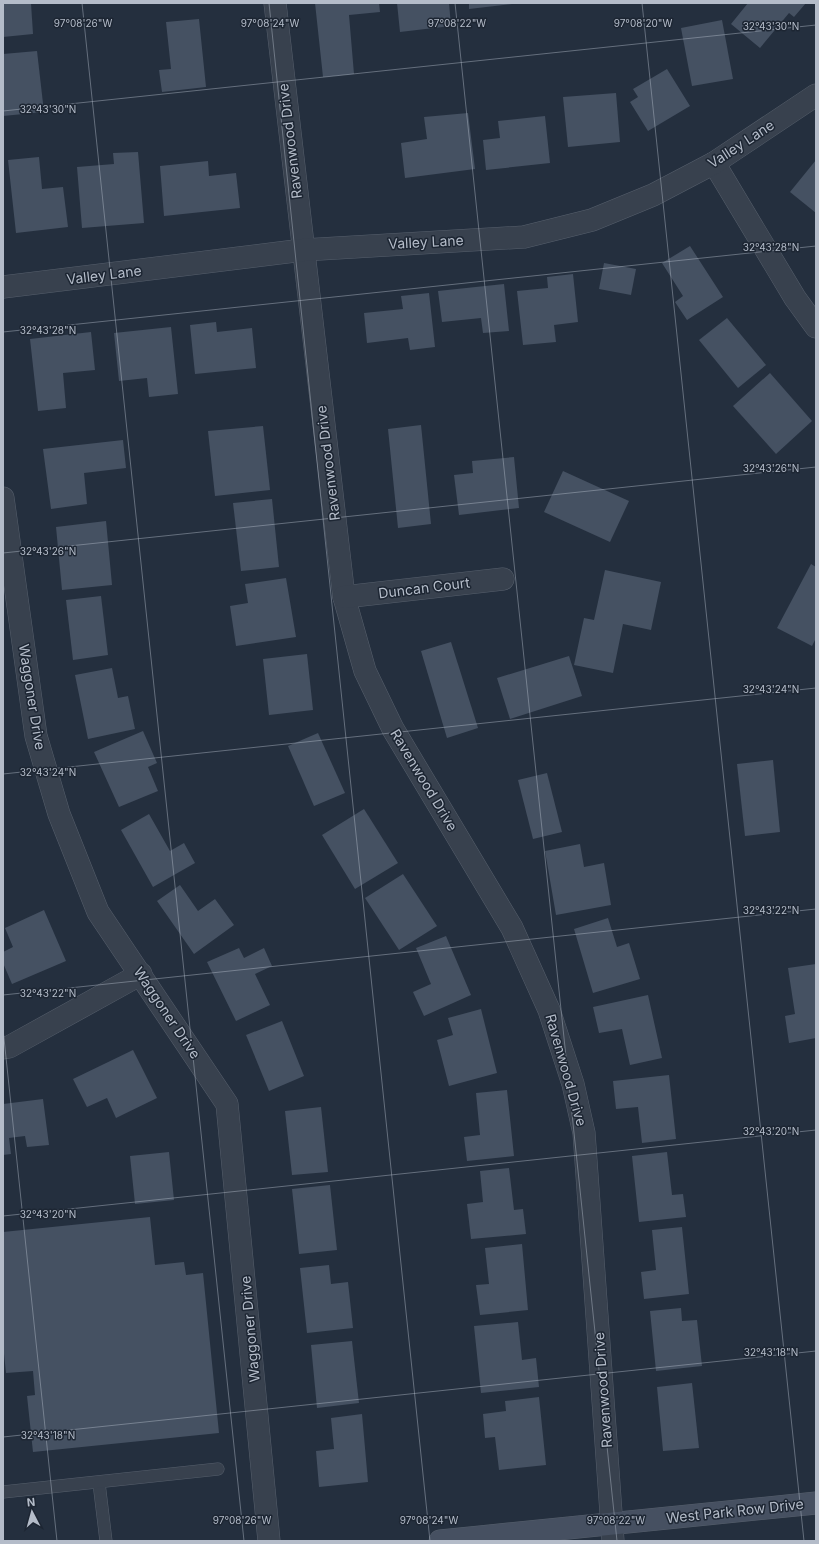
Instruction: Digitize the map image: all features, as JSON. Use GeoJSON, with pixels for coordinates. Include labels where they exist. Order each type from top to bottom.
{"type":"FeatureCollection","features":[{"type":"Feature","properties":{"kind":"main road","name":"West Park Row Drive"},"geometry":{"type":"LineString","coordinates":[[440,1541],[613,1533],[816,1503]]}},
{"type":"Feature","properties":{"kind":"street","name":"Ravenwood Drive"},"geometry":{"type":"LineString","coordinates":[[275,3],[344,597],[365,671],[393,729],[512,928],[549,1010],[573,1084],[584,1133],[613,1533]]}},
{"type":"Feature","properties":{"kind":"street","name":"Valley Lane"},"geometry":{"type":"LineString","coordinates":[[3,287],[303,250],[524,237],[592,220],[653,195],[714,163],[816,94]]}},
{"type":"Feature","properties":{"kind":"street"},"geometry":{"type":"LineString","coordinates":[[714,163],[795,298],[816,327]]}},
{"type":"Feature","properties":{"kind":"street","name":"Waggoner Drive"},"geometry":{"type":"LineString","coordinates":[[3,498],[38,743],[59,814],[98,912],[227,1104],[269,1541]]}},
{"type":"Feature","properties":{"kind":"street","name":"Duncan Court"},"geometry":{"type":"LineString","coordinates":[[344,597],[503,578]]}},
{"type":"Feature","properties":{"kind":"street"},"geometry":{"type":"LineString","coordinates":[[3,1048],[9,1047],[141,974]]}},
{"type":"Feature","properties":{"kind":"lane"},"geometry":{"type":"LineString","coordinates":[[3,1492],[99,1483],[218,1469]]}},
{"type":"Feature","properties":{"kind":"lane"},"geometry":{"type":"LineString","coordinates":[[99,1483],[106,1541]]}},
{"type":"Feature","properties":{"kind":"building"},"geometry":{"type":"Polygon","coordinates":[[[3,3],[31,3],[33,34],[3,37],[3,3]]]}},
{"type":"Feature","properties":{"kind":"building"},"geometry":{"type":"Polygon","coordinates":[[[315,3],[379,3],[380,12],[349,15],[354,74],[323,77],[315,3]]]}},
{"type":"Feature","properties":{"kind":"building"},"geometry":{"type":"Polygon","coordinates":[[[397,3],[449,3],[451,26],[400,32],[397,3]]]}},
{"type":"Feature","properties":{"kind":"building"},"geometry":{"type":"Polygon","coordinates":[[[469,3],[512,3],[512,4],[469,9],[469,3]]]}},
{"type":"Feature","properties":{"kind":"building"},"geometry":{"type":"Polygon","coordinates":[[[748,3],[806,3],[794,17],[789,13],[760,48],[731,24],[748,3]]]}},
{"type":"Feature","properties":{"kind":"building"},"geometry":{"type":"Polygon","coordinates":[[[199,19],[206,87],[162,92],[159,70],[171,69],[166,22],[199,19]]]}},
{"type":"Feature","properties":{"kind":"building"},"geometry":{"type":"Polygon","coordinates":[[[722,20],[733,79],[692,86],[681,28],[722,20]]]}},
{"type":"Feature","properties":{"kind":"building"},"geometry":{"type":"Polygon","coordinates":[[[37,51],[44,112],[3,116],[3,54],[37,51]]]}},
{"type":"Feature","properties":{"kind":"building"},"geometry":{"type":"Polygon","coordinates":[[[667,69],[690,106],[648,131],[630,102],[638,97],[633,89],[667,69]]]}},
{"type":"Feature","properties":{"kind":"building"},"geometry":{"type":"Polygon","coordinates":[[[616,93],[620,142],[568,147],[563,97],[616,93]]]}},
{"type":"Feature","properties":{"kind":"building"},"geometry":{"type":"Polygon","coordinates":[[[468,113],[475,169],[405,178],[401,143],[427,139],[424,117],[468,113]]]}},
{"type":"Feature","properties":{"kind":"building"},"geometry":{"type":"Polygon","coordinates":[[[545,116],[550,163],[486,170],[483,140],[500,138],[498,121],[545,116]]]}},
{"type":"Feature","properties":{"kind":"building"},"geometry":{"type":"Polygon","coordinates":[[[138,152],[144,223],[82,228],[77,167],[114,164],[113,153],[138,152]]]}},
{"type":"Feature","properties":{"kind":"building"},"geometry":{"type":"Polygon","coordinates":[[[39,157],[42,189],[63,187],[68,227],[16,233],[8,160],[39,157]]]}},
{"type":"Feature","properties":{"kind":"building"},"geometry":{"type":"Polygon","coordinates":[[[816,160],[816,213],[790,192],[816,160]]]}},
{"type":"Feature","properties":{"kind":"building"},"geometry":{"type":"Polygon","coordinates":[[[208,161],[209,176],[236,173],[240,208],[164,216],[160,166],[208,161]]]}},
{"type":"Feature","properties":{"kind":"building"},"geometry":{"type":"Polygon","coordinates":[[[690,246],[723,297],[687,320],[675,302],[683,296],[662,263],[690,246]]]}},
{"type":"Feature","properties":{"kind":"building"},"geometry":{"type":"Polygon","coordinates":[[[604,263],[636,269],[631,295],[599,289],[604,263]]]}},
{"type":"Feature","properties":{"kind":"building"},"geometry":{"type":"Polygon","coordinates":[[[573,274],[578,322],[554,325],[556,342],[523,345],[517,291],[548,288],[547,277],[573,274]]]}},
{"type":"Feature","properties":{"kind":"building"},"geometry":{"type":"Polygon","coordinates":[[[504,284],[509,331],[483,333],[481,318],[442,322],[438,291],[504,284]]]}},
{"type":"Feature","properties":{"kind":"building"},"geometry":{"type":"Polygon","coordinates":[[[429,293],[435,347],[410,350],[408,338],[367,343],[364,313],[403,309],[401,296],[429,293]]]}},
{"type":"Feature","properties":{"kind":"building"},"geometry":{"type":"Polygon","coordinates":[[[727,318],[766,365],[738,388],[699,340],[727,318]]]}},
{"type":"Feature","properties":{"kind":"building"},"geometry":{"type":"Polygon","coordinates":[[[216,322],[217,332],[252,328],[256,368],[195,374],[190,325],[216,322]]]}},
{"type":"Feature","properties":{"kind":"building"},"geometry":{"type":"Polygon","coordinates":[[[171,327],[178,394],[149,397],[147,378],[119,381],[114,333],[171,327]]]}},
{"type":"Feature","properties":{"kind":"building"},"geometry":{"type":"Polygon","coordinates":[[[91,332],[95,370],[63,373],[66,408],[38,411],[30,339],[91,332]]]}},
{"type":"Feature","properties":{"kind":"building"},"geometry":{"type":"Polygon","coordinates":[[[770,373],[812,421],[776,454],[733,406],[770,373]]]}},
{"type":"Feature","properties":{"kind":"building"},"geometry":{"type":"Polygon","coordinates":[[[421,425],[431,524],[398,528],[388,429],[421,425]]]}},
{"type":"Feature","properties":{"kind":"building"},"geometry":{"type":"Polygon","coordinates":[[[263,426],[270,490],[215,496],[208,431],[263,426]]]}},
{"type":"Feature","properties":{"kind":"building"},"geometry":{"type":"Polygon","coordinates":[[[123,440],[126,468],[84,473],[87,504],[51,509],[43,449],[123,440]]]}},
{"type":"Feature","properties":{"kind":"building"},"geometry":{"type":"Polygon","coordinates":[[[514,457],[519,508],[459,515],[454,475],[473,473],[472,461],[514,457]]]}},
{"type":"Feature","properties":{"kind":"building"},"geometry":{"type":"Polygon","coordinates":[[[563,471],[629,501],[610,542],[544,512],[563,471]]]}},
{"type":"Feature","properties":{"kind":"building"},"geometry":{"type":"Polygon","coordinates":[[[272,499],[279,567],[241,571],[233,503],[272,499]]]}},
{"type":"Feature","properties":{"kind":"building"},"geometry":{"type":"Polygon","coordinates":[[[106,521],[112,585],[62,590],[56,527],[106,521]]]}},
{"type":"Feature","properties":{"kind":"building"},"geometry":{"type":"Polygon","coordinates":[[[811,564],[816,567],[816,638],[812,646],[777,628],[811,564]]]}},
{"type":"Feature","properties":{"kind":"building"},"geometry":{"type":"Polygon","coordinates":[[[605,570],[661,582],[651,630],[623,624],[613,673],[574,665],[584,618],[594,620],[605,570]]]}},
{"type":"Feature","properties":{"kind":"building"},"geometry":{"type":"Polygon","coordinates":[[[286,578],[296,637],[236,646],[230,606],[248,603],[245,584],[286,578]]]}},
{"type":"Feature","properties":{"kind":"building"},"geometry":{"type":"Polygon","coordinates":[[[101,596],[108,655],[73,660],[66,600],[101,596]]]}},
{"type":"Feature","properties":{"kind":"building"},"geometry":{"type":"Polygon","coordinates":[[[451,642],[478,728],[447,738],[421,651],[451,642]]]}},
{"type":"Feature","properties":{"kind":"building"},"geometry":{"type":"Polygon","coordinates":[[[307,654],[313,710],[269,715],[263,659],[307,654]]]}},
{"type":"Feature","properties":{"kind":"building"},"geometry":{"type":"Polygon","coordinates":[[[569,656],[582,696],[510,719],[497,678],[569,656]]]}},
{"type":"Feature","properties":{"kind":"building"},"geometry":{"type":"Polygon","coordinates":[[[112,668],[118,698],[128,696],[135,729],[88,739],[75,675],[112,668]]]}},
{"type":"Feature","properties":{"kind":"building"},"geometry":{"type":"Polygon","coordinates":[[[143,731],[157,763],[148,767],[158,791],[119,807],[94,752],[143,731]]]}},
{"type":"Feature","properties":{"kind":"building"},"geometry":{"type":"Polygon","coordinates":[[[318,733],[345,793],[314,806],[288,746],[318,733]]]}},
{"type":"Feature","properties":{"kind":"building"},"geometry":{"type":"Polygon","coordinates":[[[773,760],[780,832],[745,836],[737,764],[773,760]]]}},
{"type":"Feature","properties":{"kind":"building"},"geometry":{"type":"Polygon","coordinates":[[[547,773],[562,832],[533,839],[518,780],[547,773]]]}},
{"type":"Feature","properties":{"kind":"building"},"geometry":{"type":"Polygon","coordinates":[[[364,809],[398,863],[355,889],[322,835],[364,809]]]}},
{"type":"Feature","properties":{"kind":"building"},"geometry":{"type":"Polygon","coordinates":[[[149,814],[170,851],[184,843],[195,863],[153,887],[121,830],[149,814]]]}},
{"type":"Feature","properties":{"kind":"building"},"geometry":{"type":"Polygon","coordinates":[[[580,844],[584,867],[604,863],[611,905],[556,915],[545,851],[580,844]]]}},
{"type":"Feature","properties":{"kind":"building"},"geometry":{"type":"Polygon","coordinates":[[[403,874],[437,926],[399,950],[365,898],[403,874]]]}},
{"type":"Feature","properties":{"kind":"building"},"geometry":{"type":"Polygon","coordinates":[[[180,885],[198,911],[215,899],[234,925],[194,954],[157,901],[180,885]]]}},
{"type":"Feature","properties":{"kind":"building"},"geometry":{"type":"Polygon","coordinates":[[[44,910],[66,961],[12,984],[3,963],[3,952],[13,947],[5,928],[44,910]]]}},
{"type":"Feature","properties":{"kind":"building"},"geometry":{"type":"Polygon","coordinates":[[[608,918],[617,947],[629,943],[640,979],[593,993],[574,929],[608,918]]]}},
{"type":"Feature","properties":{"kind":"building"},"geometry":{"type":"Polygon","coordinates":[[[446,936],[471,995],[424,1016],[413,992],[431,984],[416,948],[446,936]]]}},
{"type":"Feature","properties":{"kind":"building"},"geometry":{"type":"Polygon","coordinates":[[[239,948],[244,958],[264,948],[272,966],[255,974],[270,1005],[236,1021],[207,962],[239,948]]]}},
{"type":"Feature","properties":{"kind":"building"},"geometry":{"type":"Polygon","coordinates":[[[816,964],[816,1038],[789,1043],[785,1016],[795,1014],[788,968],[816,964]]]}},
{"type":"Feature","properties":{"kind":"building"},"geometry":{"type":"Polygon","coordinates":[[[648,995],[662,1058],[630,1065],[622,1029],[599,1033],[593,1007],[648,995]]]}},
{"type":"Feature","properties":{"kind":"building"},"geometry":{"type":"Polygon","coordinates":[[[481,1009],[497,1073],[449,1086],[437,1040],[453,1035],[448,1018],[481,1009]]]}},
{"type":"Feature","properties":{"kind":"building"},"geometry":{"type":"Polygon","coordinates":[[[282,1021],[304,1076],[269,1091],[246,1035],[282,1021]]]}},
{"type":"Feature","properties":{"kind":"building"},"geometry":{"type":"Polygon","coordinates":[[[133,1050],[157,1098],[116,1118],[107,1098],[87,1107],[73,1079],[133,1050]]]}},
{"type":"Feature","properties":{"kind":"building"},"geometry":{"type":"Polygon","coordinates":[[[669,1075],[676,1139],[642,1143],[638,1107],[616,1109],[613,1081],[669,1075]]]}},
{"type":"Feature","properties":{"kind":"building"},"geometry":{"type":"Polygon","coordinates":[[[507,1090],[514,1156],[467,1161],[464,1137],[480,1135],[476,1093],[507,1090]]]}},
{"type":"Feature","properties":{"kind":"building"},"geometry":{"type":"Polygon","coordinates":[[[43,1099],[49,1145],[27,1147],[25,1136],[9,1138],[11,1154],[3,1155],[3,1104],[43,1099]]]}},
{"type":"Feature","properties":{"kind":"building"},"geometry":{"type":"Polygon","coordinates":[[[321,1107],[328,1172],[292,1175],[285,1111],[321,1107]]]}},
{"type":"Feature","properties":{"kind":"building"},"geometry":{"type":"Polygon","coordinates":[[[169,1152],[174,1200],[135,1204],[130,1156],[169,1152]]]}},
{"type":"Feature","properties":{"kind":"building"},"geometry":{"type":"Polygon","coordinates":[[[667,1152],[672,1195],[683,1194],[686,1217],[639,1222],[632,1156],[667,1152]]]}},
{"type":"Feature","properties":{"kind":"building"},"geometry":{"type":"Polygon","coordinates":[[[509,1168],[514,1210],[523,1209],[526,1234],[471,1239],[467,1204],[483,1202],[480,1171],[509,1168]]]}},
{"type":"Feature","properties":{"kind":"building"},"geometry":{"type":"Polygon","coordinates":[[[330,1185],[337,1250],[299,1254],[292,1189],[330,1185]]]}},
{"type":"Feature","properties":{"kind":"building"},"geometry":{"type":"Polygon","coordinates":[[[150,1217],[155,1265],[184,1262],[186,1275],[203,1273],[219,1433],[33,1452],[27,1396],[35,1395],[33,1371],[6,1373],[3,1344],[3,1232],[150,1217]]]}},
{"type":"Feature","properties":{"kind":"building"},"geometry":{"type":"Polygon","coordinates":[[[682,1227],[689,1294],[644,1299],[641,1272],[656,1270],[652,1230],[682,1227]]]}},
{"type":"Feature","properties":{"kind":"building"},"geometry":{"type":"Polygon","coordinates":[[[522,1244],[528,1310],[480,1315],[476,1285],[489,1284],[485,1248],[522,1244]]]}},
{"type":"Feature","properties":{"kind":"building"},"geometry":{"type":"Polygon","coordinates":[[[329,1265],[331,1284],[348,1282],[353,1328],[307,1333],[300,1268],[329,1265]]]}},
{"type":"Feature","properties":{"kind":"building"},"geometry":{"type":"Polygon","coordinates":[[[681,1308],[682,1321],[697,1320],[702,1366],[656,1371],[650,1311],[681,1308]]]}},
{"type":"Feature","properties":{"kind":"building"},"geometry":{"type":"Polygon","coordinates":[[[518,1322],[522,1360],[536,1358],[539,1387],[481,1393],[474,1326],[518,1322]]]}},
{"type":"Feature","properties":{"kind":"building"},"geometry":{"type":"Polygon","coordinates":[[[352,1341],[359,1403],[317,1408],[311,1345],[352,1341]]]}},
{"type":"Feature","properties":{"kind":"building"},"geometry":{"type":"Polygon","coordinates":[[[692,1383],[699,1448],[663,1451],[657,1387],[692,1383]]]}},
{"type":"Feature","properties":{"kind":"building"},"geometry":{"type":"Polygon","coordinates":[[[539,1397],[546,1465],[499,1470],[495,1437],[485,1438],[483,1414],[506,1411],[505,1401],[539,1397]]]}},
{"type":"Feature","properties":{"kind":"building"},"geometry":{"type":"Polygon","coordinates":[[[362,1414],[368,1482],[319,1487],[316,1451],[334,1449],[331,1418],[362,1414]]]}}]}
